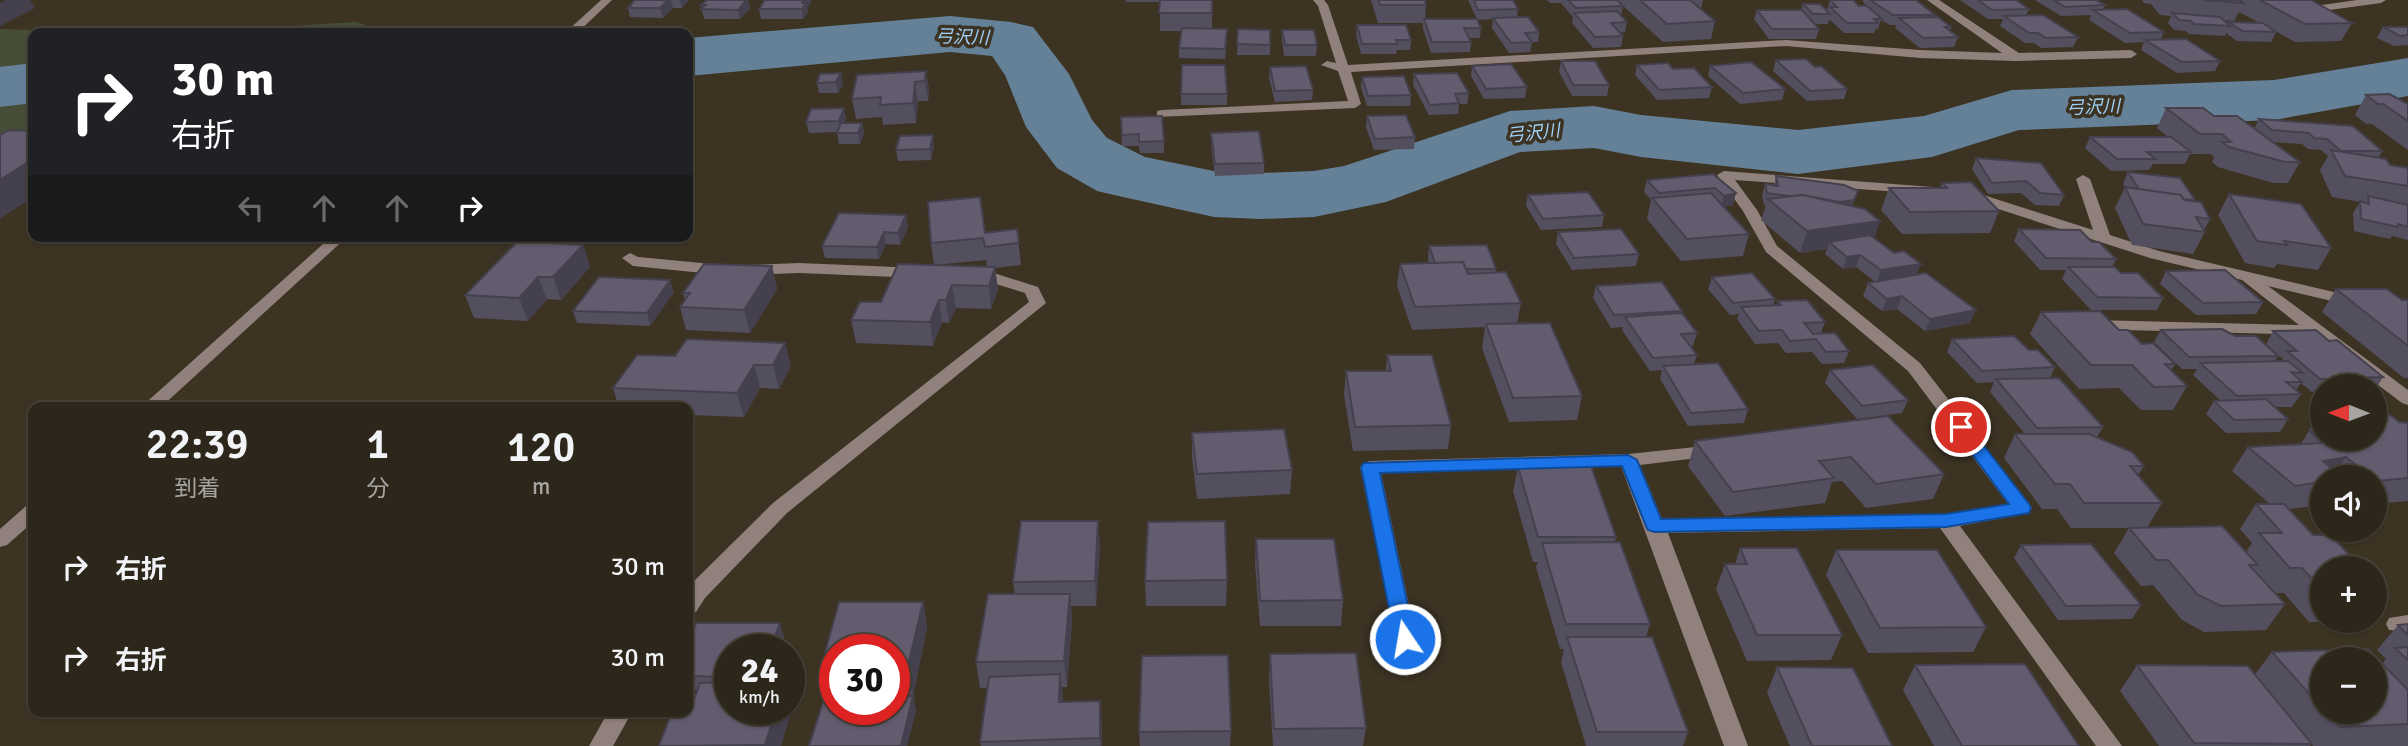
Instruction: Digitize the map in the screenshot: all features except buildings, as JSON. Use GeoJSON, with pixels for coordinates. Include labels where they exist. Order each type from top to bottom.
{"type":"FeatureCollection","features":[{"type":"Feature","properties":{"kind":"street"},"geometry":{"type":"LineString","coordinates":[[576,28],[607,0]]}},
{"type":"Feature","properties":{"kind":"street"},"geometry":{"type":"LineString","coordinates":[[1162,114],[1355,104],[1324,5],[1318,0]]}},
{"type":"Feature","properties":{"kind":"street"},"geometry":{"type":"LineString","coordinates":[[1932,0],[2016,57]]}},
{"type":"Feature","properties":{"kind":"street"},"geometry":{"type":"LineString","coordinates":[[2322,8],[2381,0]]}},
{"type":"Feature","properties":{"kind":"street"},"geometry":{"type":"LineString","coordinates":[[1327,65],[1344,69],[1786,43],[1920,54],[2016,57],[2131,54]]}},
{"type":"Feature","properties":{"kind":"street"},"geometry":{"type":"LineString","coordinates":[[1655,526],[1946,521],[2022,508],[1914,367],[1771,250],[1751,210],[1724,175],[1913,187],[1969,195],[2155,255],[2370,305]]}},
{"type":"Feature","properties":{"kind":"street"},"geometry":{"type":"LineString","coordinates":[[2083,179],[2103,238]]}},
{"type":"Feature","properties":{"kind":"street"},"geometry":{"type":"LineString","coordinates":[[156,402],[334,242]]}},
{"type":"Feature","properties":{"kind":"street"},"geometry":{"type":"LineString","coordinates":[[630,258],[633,261],[716,271],[799,268],[934,274]]}},
{"type":"Feature","properties":{"kind":"street"},"geometry":{"type":"LineString","coordinates":[[693,598],[780,508],[1038,303],[1032,290],[988,276],[961,275]]}},
{"type":"Feature","properties":{"kind":"street"},"geometry":{"type":"LineString","coordinates":[[2244,276],[2408,399]]}},
{"type":"Feature","properties":{"kind":"street"},"geometry":{"type":"LineString","coordinates":[[2078,325],[2316,330]]}},
{"type":"Feature","properties":{"kind":"street"},"geometry":{"type":"LineString","coordinates":[[1405,639],[1370,467],[1628,460],[1738,448]]}},
{"type":"Feature","properties":{"kind":"street"},"geometry":{"type":"LineString","coordinates":[[1628,460],[1655,526],[1735,746]]}},
{"type":"Feature","properties":{"kind":"street"},"geometry":{"type":"LineString","coordinates":[[0,540],[28,515]]}},
{"type":"Feature","properties":{"kind":"street"},"geometry":{"type":"LineString","coordinates":[[1946,521],[2110,746]]}},
{"type":"Feature","properties":{"kind":"street"},"geometry":{"type":"LineString","coordinates":[[601,746],[617,717]]}},
{"type":"Feature","properties":{"kind":"green space"},"geometry":{"type":"Polygon","coordinates":[[[356,22],[374,28],[263,28],[356,22]]]}},
{"type":"Feature","properties":{"kind":"green space"},"geometry":{"type":"Polygon","coordinates":[[[0,29],[28,30],[28,137],[0,134],[0,29]]]}},
{"type":"Feature","properties":{"kind":"waterway","name":"弓沢川"},"geometry":{"type":"LineString","coordinates":[[693,57],[950,34],[1011,40],[1037,74],[1061,127],[1082,153],[1123,175],[1214,194],[1261,196],[1314,194],[1359,186],[1510,132],[1594,127],[1641,136],[1798,152],[1932,136],[2012,110],[2274,100],[2408,77]]}},
{"type":"Feature","properties":{"kind":"waterway","name":"弓沢川"},"geometry":{"type":"LineString","coordinates":[[0,87],[28,84]]}},
{"type":"Feature","properties":{"kind":"route"},"geometry":{"type":"LineString","coordinates":[[1405,639],[1370,467],[1628,460],[1655,526],[1946,521],[2022,508],[1961,427]]}}]}
